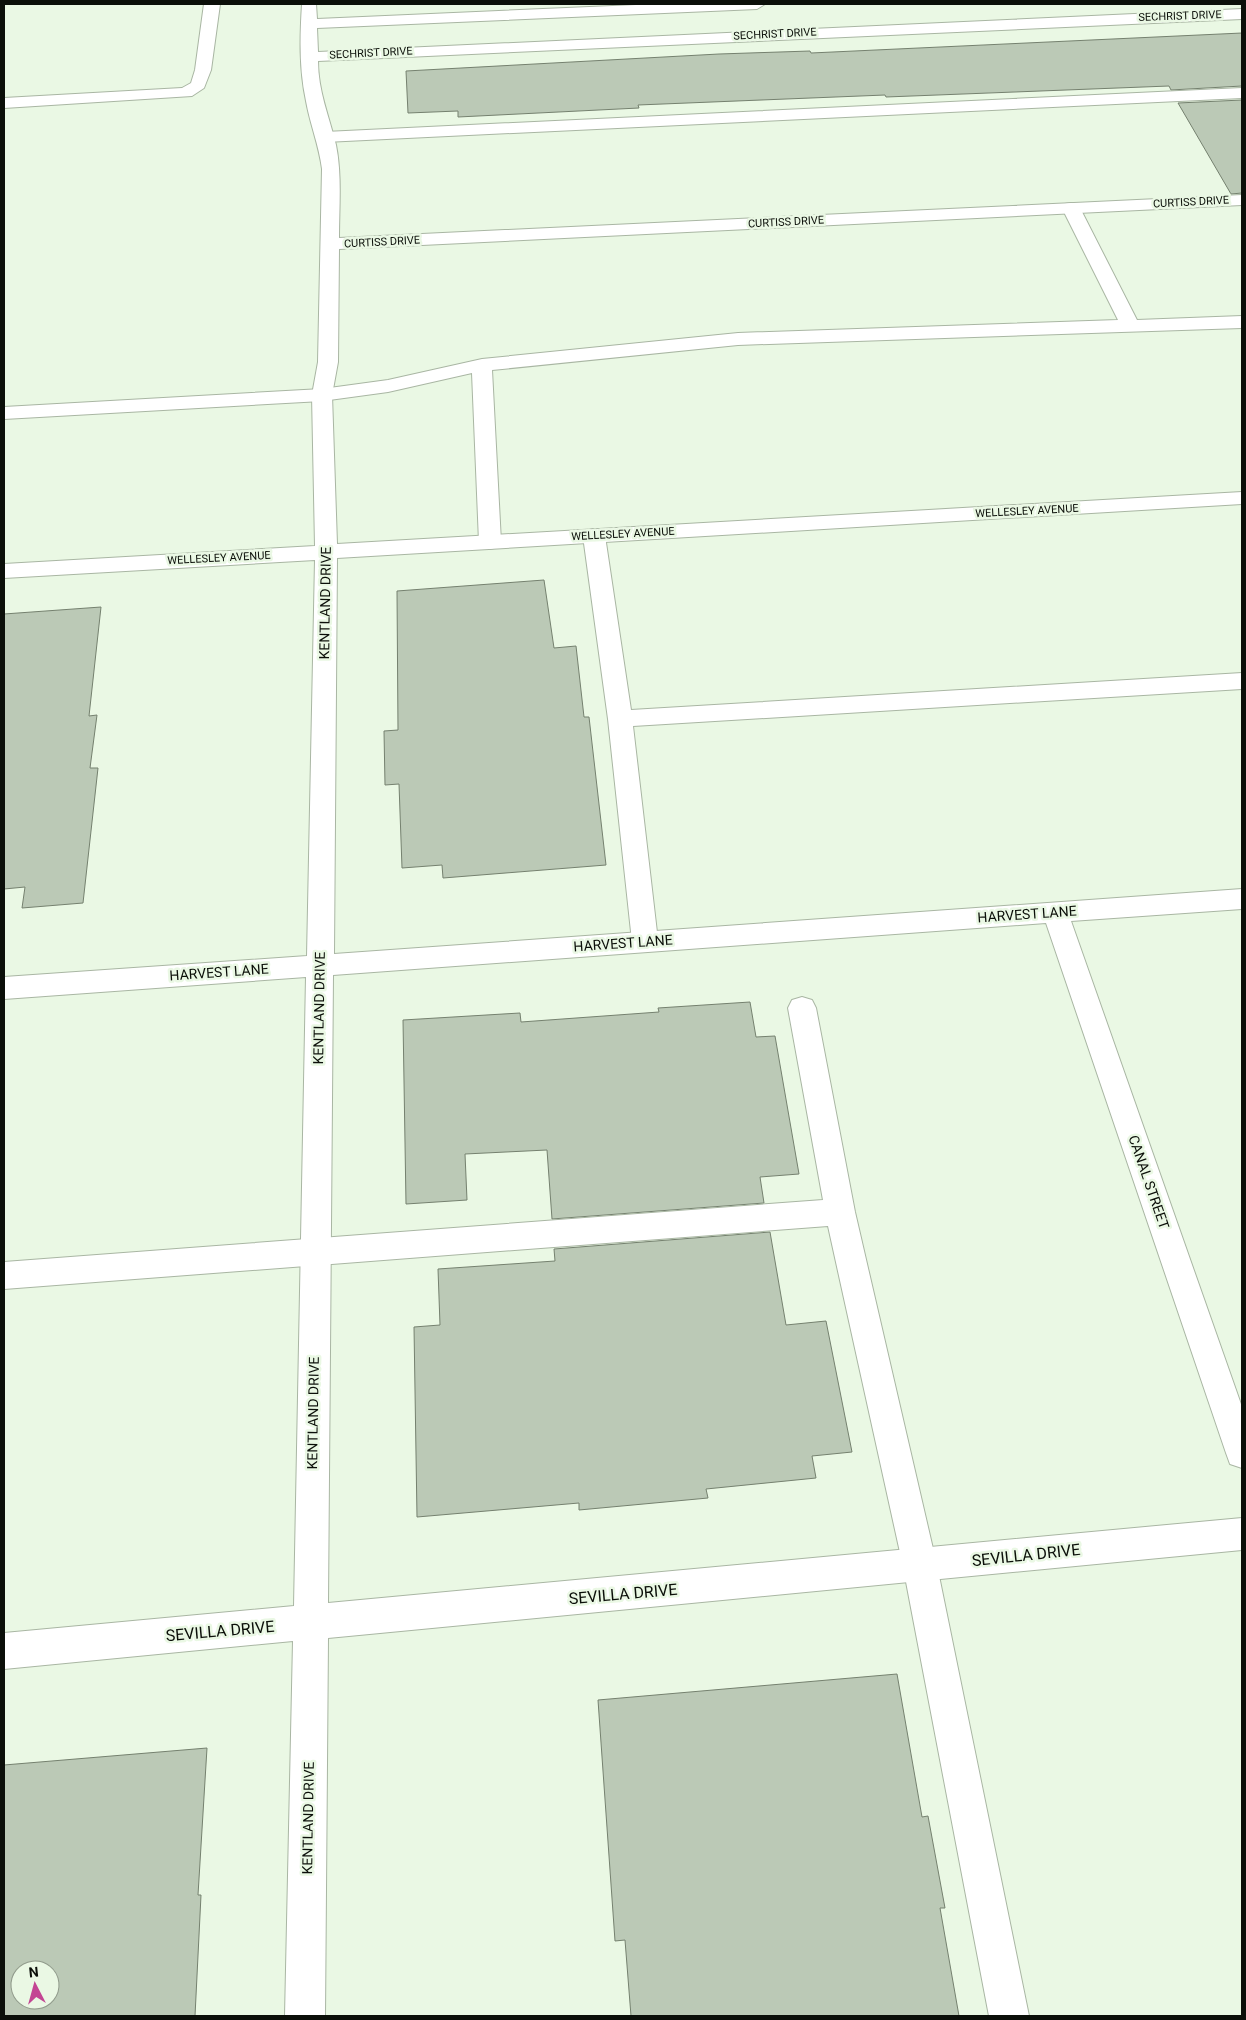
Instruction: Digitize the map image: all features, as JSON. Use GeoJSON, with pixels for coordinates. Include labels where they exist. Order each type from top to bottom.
{"type":"FeatureCollection","features":[{"type":"Feature","properties":{"kind":"street"},"geometry":{"type":"LineString","coordinates":[[4,102],[186,93],[198,85],[203,70],[212,4]]}},
{"type":"Feature","properties":{"kind":"street"},"geometry":{"type":"LineString","coordinates":[[309,14],[757,4]]}},
{"type":"Feature","properties":{"kind":"street"},"geometry":{"type":"LineString","coordinates":[[535,9],[539,44]]}},
{"type":"Feature","properties":{"kind":"street","name":"SECHRIST DRIVE"},"geometry":{"type":"LineString","coordinates":[[308,56],[1199,10],[1242,14]]}},
{"type":"Feature","properties":{"kind":"street","name":"KENTLAND DRIVE"},"geometry":{"type":"LineString","coordinates":[[305,2016],[326,552],[322,395],[328,362],[331,169],[325,137],[312,91],[308,56],[309,14]]}},
{"type":"Feature","properties":{"kind":"street"},"geometry":{"type":"LineString","coordinates":[[325,137],[1242,93]]}},
{"type":"Feature","properties":{"kind":"street","name":"CURTISS DRIVE"},"geometry":{"type":"LineString","coordinates":[[330,244],[1242,200]]}},
{"type":"Feature","properties":{"kind":"street"},"geometry":{"type":"LineString","coordinates":[[1071,208],[1130,326]]}},
{"type":"Feature","properties":{"kind":"street"},"geometry":{"type":"LineString","coordinates":[[4,412],[322,395],[388,386],[482,365],[738,339],[1242,322]]}},
{"type":"Feature","properties":{"kind":"street"},"geometry":{"type":"LineString","coordinates":[[482,365],[490,542]]}},
{"type":"Feature","properties":{"kind":"street","name":"WELLESLEY AVENUE"},"geometry":{"type":"LineString","coordinates":[[4,571],[1242,498]]}},
{"type":"Feature","properties":{"kind":"street"},"geometry":{"type":"LineString","coordinates":[[594,536],[620,719],[645,941]]}},
{"type":"Feature","properties":{"kind":"street"},"geometry":{"type":"LineString","coordinates":[[620,719],[1242,681]]}},
{"type":"Feature","properties":{"kind":"street","name":"HARVEST LANE"},"geometry":{"type":"LineString","coordinates":[[4,988],[1242,898]]}},
{"type":"Feature","properties":{"kind":"street","name":"CANAL STREET"},"geometry":{"type":"LineString","coordinates":[[1055,912],[1242,1453]]}},
{"type":"Feature","properties":{"kind":"street"},"geometry":{"type":"LineString","coordinates":[[802,1008],[840,1212],[920,1566],[1009,2016]]}},
{"type":"Feature","properties":{"kind":"street"},"geometry":{"type":"LineString","coordinates":[[4,1276],[840,1212]]}},
{"type":"Feature","properties":{"kind":"street","name":"SEVILLA DRIVE"},"geometry":{"type":"LineString","coordinates":[[4,1651],[920,1566],[1242,1534]]}},
{"type":"Feature","properties":{"kind":"building"},"geometry":{"type":"Polygon","coordinates":[[[1242,33],[1242,86],[1171,90],[1169,86],[886,97],[885,95],[638,105],[639,108],[458,117],[458,111],[408,113],[406,71],[719,54],[810,51],[811,53],[1242,33]]]}},
{"type":"Feature","properties":{"kind":"building"},"geometry":{"type":"Polygon","coordinates":[[[1242,100],[1242,193],[1231,194],[1178,103],[1242,100]]]}},
{"type":"Feature","properties":{"kind":"building"},"geometry":{"type":"Polygon","coordinates":[[[544,580],[554,648],[576,646],[584,717],[589,717],[606,865],[443,878],[442,865],[402,868],[399,784],[385,785],[384,731],[398,730],[397,591],[544,580]]]}},
{"type":"Feature","properties":{"kind":"building"},"geometry":{"type":"Polygon","coordinates":[[[101,607],[89,716],[97,715],[90,768],[98,768],[83,903],[22,908],[25,887],[4,889],[4,614],[101,607]]]}},
{"type":"Feature","properties":{"kind":"building"},"geometry":{"type":"Polygon","coordinates":[[[750,1002],[756,1037],[775,1036],[799,1174],[760,1177],[764,1203],[552,1219],[547,1150],[465,1154],[467,1200],[406,1204],[403,1020],[520,1013],[521,1022],[659,1012],[658,1008],[750,1002]]]}},
{"type":"Feature","properties":{"kind":"building"},"geometry":{"type":"Polygon","coordinates":[[[770,1232],[786,1325],[826,1321],[852,1452],[812,1456],[816,1478],[706,1489],[708,1498],[579,1510],[579,1503],[417,1517],[414,1327],[440,1325],[438,1269],[555,1261],[554,1249],[770,1232]]]}},
{"type":"Feature","properties":{"kind":"building"},"geometry":{"type":"Polygon","coordinates":[[[897,1674],[922,1817],[928,1816],[945,1908],[940,1908],[959,2016],[631,2016],[625,1940],[615,1941],[598,1700],[897,1674]]]}},
{"type":"Feature","properties":{"kind":"building"},"geometry":{"type":"Polygon","coordinates":[[[207,1748],[198,1895],[201,1895],[195,2016],[4,2016],[4,1765],[207,1748]]]}}]}
